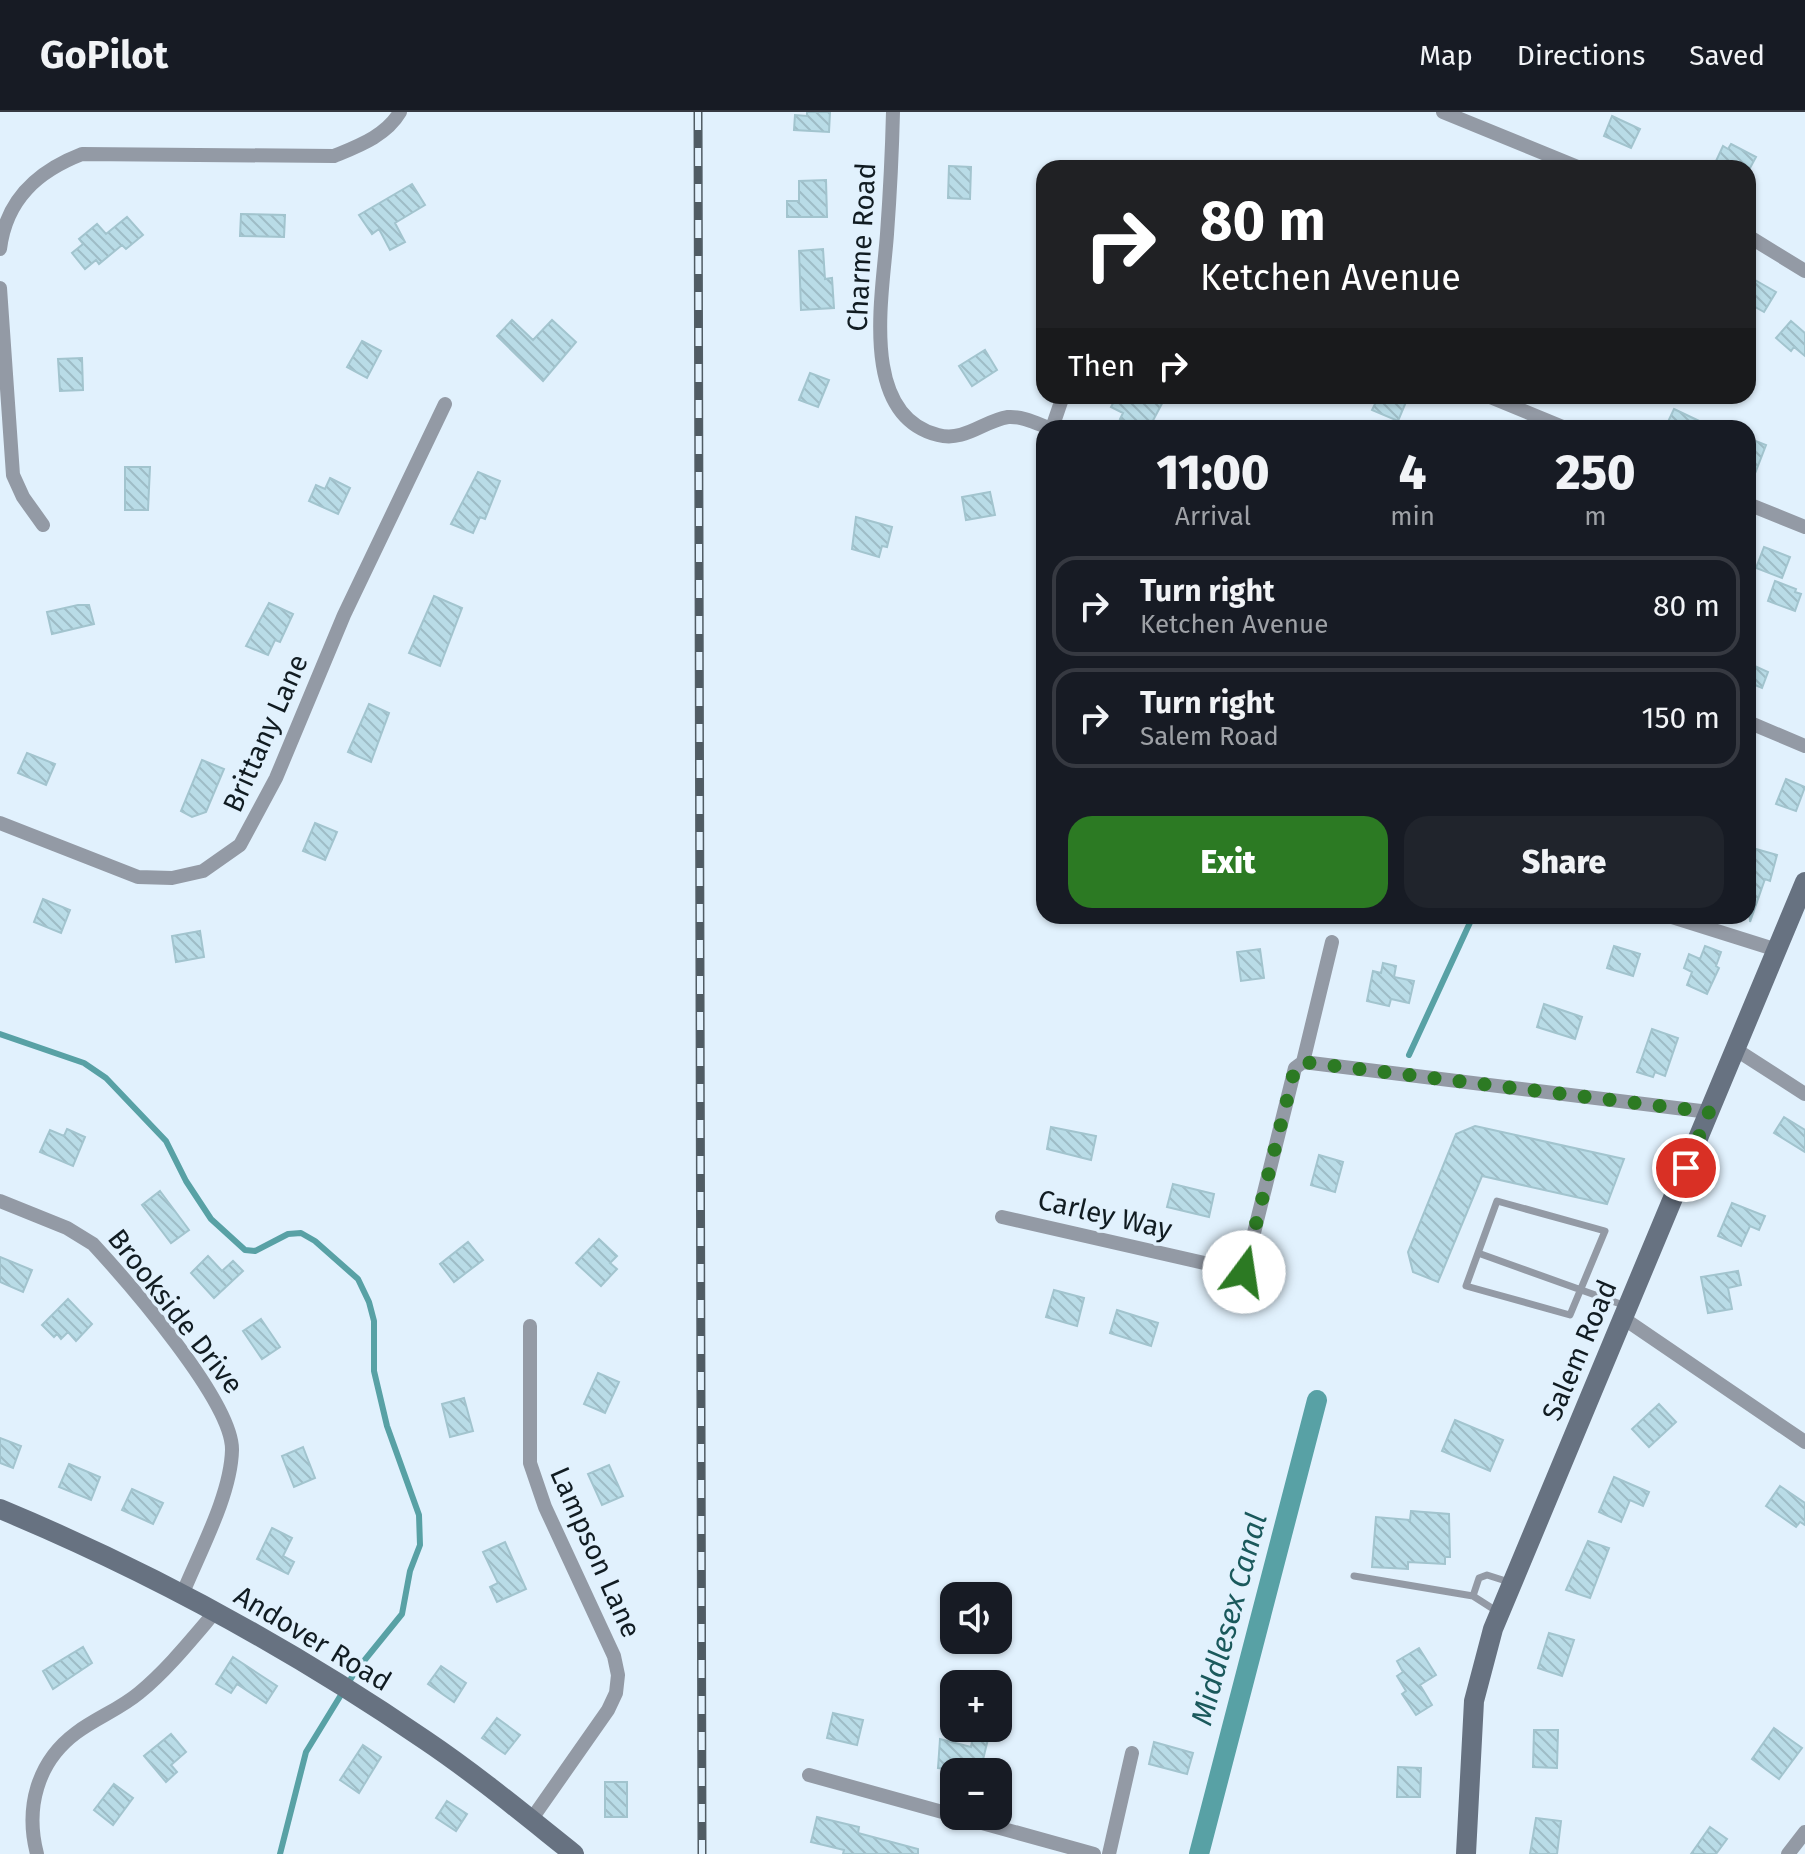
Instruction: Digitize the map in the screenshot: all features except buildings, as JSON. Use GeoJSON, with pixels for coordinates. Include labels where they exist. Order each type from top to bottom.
{"type":"FeatureCollection","features":[{"type":"Feature","properties":{"kind":"main road","name":"Salem Road"},"geometry":{"type":"LineString","coordinates":[[1466,1854],[1474,1701],[1499,1613],[1805,882]]}},
{"type":"Feature","properties":{"kind":"main road","name":"Andover Road"},"geometry":{"type":"LineString","coordinates":[[0,1509],[182,1595],[324,1675],[427,1741],[531,1820],[553,1848],[574,1854]]}},
{"type":"Feature","properties":{"kind":"street"},"geometry":{"type":"LineString","coordinates":[[0,249],[2,232],[12,208],[30,183],[54,165],[82,154],[334,156],[367,142],[394,121],[400,112]]}},
{"type":"Feature","properties":{"kind":"street","name":"Charme Road"},"geometry":{"type":"LineString","coordinates":[[893,112],[880,319],[882,358],[896,405],[914,423],[937,435],[963,435],[1007,417],[1036,424]]}},
{"type":"Feature","properties":{"kind":"street"},"geometry":{"type":"LineString","coordinates":[[1443,112],[1560,160]]}},
{"type":"Feature","properties":{"kind":"street"},"geometry":{"type":"LineString","coordinates":[[1756,241],[1805,271]]}},
{"type":"Feature","properties":{"kind":"street"},"geometry":{"type":"LineString","coordinates":[[0,288],[13,475],[23,497],[43,525]]}},
{"type":"Feature","properties":{"kind":"street","name":"Brittany Lane"},"geometry":{"type":"LineString","coordinates":[[0,823],[138,877],[188,875],[230,855],[249,834],[263,806],[344,615],[445,404]]}},
{"type":"Feature","properties":{"kind":"street"},"geometry":{"type":"LineString","coordinates":[[1507,404],[1546,420]]}},
{"type":"Feature","properties":{"kind":"street"},"geometry":{"type":"LineString","coordinates":[[1756,507],[1805,527]]}},
{"type":"Feature","properties":{"kind":"street"},"geometry":{"type":"LineString","coordinates":[[1756,725],[1805,746]]}},
{"type":"Feature","properties":{"kind":"street"},"geometry":{"type":"LineString","coordinates":[[1694,924],[1777,950]]}},
{"type":"Feature","properties":{"kind":"street"},"geometry":{"type":"LineString","coordinates":[[1236,1305],[1295,1068],[1303,1062],[1332,942]]}},
{"type":"Feature","properties":{"kind":"street"},"geometry":{"type":"LineString","coordinates":[[1735,1049],[1805,1094]]}},
{"type":"Feature","properties":{"kind":"street"},"geometry":{"type":"LineString","coordinates":[[1303,1062],[1709,1112]]}},
{"type":"Feature","properties":{"kind":"street","name":"Brookside Drive"},"geometry":{"type":"LineString","coordinates":[[0,1201],[67,1228],[93,1244],[208,1386],[226,1417],[231,1434],[230,1469],[182,1595]]}},
{"type":"Feature","properties":{"kind":"street","name":"Carley Way"},"geometry":{"type":"LineString","coordinates":[[1002,1217],[1244,1272]]}},
{"type":"Feature","properties":{"kind":"street"},"geometry":{"type":"LineString","coordinates":[[1625,1312],[1805,1442]]}},
{"type":"Feature","properties":{"kind":"street","name":"Lampson Lane"},"geometry":{"type":"LineString","coordinates":[[530,1326],[530,1463],[545,1507],[606,1635],[618,1675],[616,1693],[608,1710],[531,1820]]}},
{"type":"Feature","properties":{"kind":"street"},"geometry":{"type":"LineString","coordinates":[[37,1854],[31,1807],[45,1767],[75,1733],[137,1695],[155,1679],[215,1612]]}},
{"type":"Feature","properties":{"kind":"street"},"geometry":{"type":"LineString","coordinates":[[1109,1854],[1132,1753]]}},
{"type":"Feature","properties":{"kind":"street"},"geometry":{"type":"LineString","coordinates":[[809,1775],[1094,1854]]}},
{"type":"Feature","properties":{"kind":"street"},"geometry":{"type":"LineString","coordinates":[[1788,1854],[1805,1832]]}},
{"type":"Feature","properties":{"kind":"lane"},"geometry":{"type":"LineString","coordinates":[[1497,1201],[1605,1231],[1570,1315],[1466,1286],[1478,1253],[1497,1201]]}},
{"type":"Feature","properties":{"kind":"lane"},"geometry":{"type":"LineString","coordinates":[[1478,1253],[1581,1290],[1625,1312]]}},
{"type":"Feature","properties":{"kind":"lane"},"geometry":{"type":"LineString","coordinates":[[1473,1596],[1479,1578],[1487,1575],[1511,1583]]}},
{"type":"Feature","properties":{"kind":"lane"},"geometry":{"type":"LineString","coordinates":[[1354,1576],[1473,1596],[1499,1613]]}},
{"type":"Feature","properties":{"kind":"waterway"},"geometry":{"type":"LineString","coordinates":[[1409,1055],[1469,924]]}},
{"type":"Feature","properties":{"kind":"waterway"},"geometry":{"type":"LineString","coordinates":[[0,1034],[84,1063],[106,1078],[166,1141],[186,1181],[211,1219],[245,1250],[255,1251],[288,1234],[301,1233],[315,1241],[358,1279],[369,1302],[374,1321],[374,1371],[387,1426],[419,1515],[420,1545],[410,1571],[402,1614],[355,1672],[306,1752],[280,1854]]}},
{"type":"Feature","properties":{"kind":"waterway","name":"Middlesex Canal"},"geometry":{"type":"LineString","coordinates":[[1199,1854],[1317,1400]]}},
{"type":"Feature","properties":{"kind":"railway"},"geometry":{"type":"LineString","coordinates":[[698,112],[702,1854]]}},
{"type":"Feature","properties":{"kind":"route"},"geometry":{"type":"LineString","coordinates":[[1244,1272],[1298,1063],[1709,1112],[1686,1168]]}}]}
